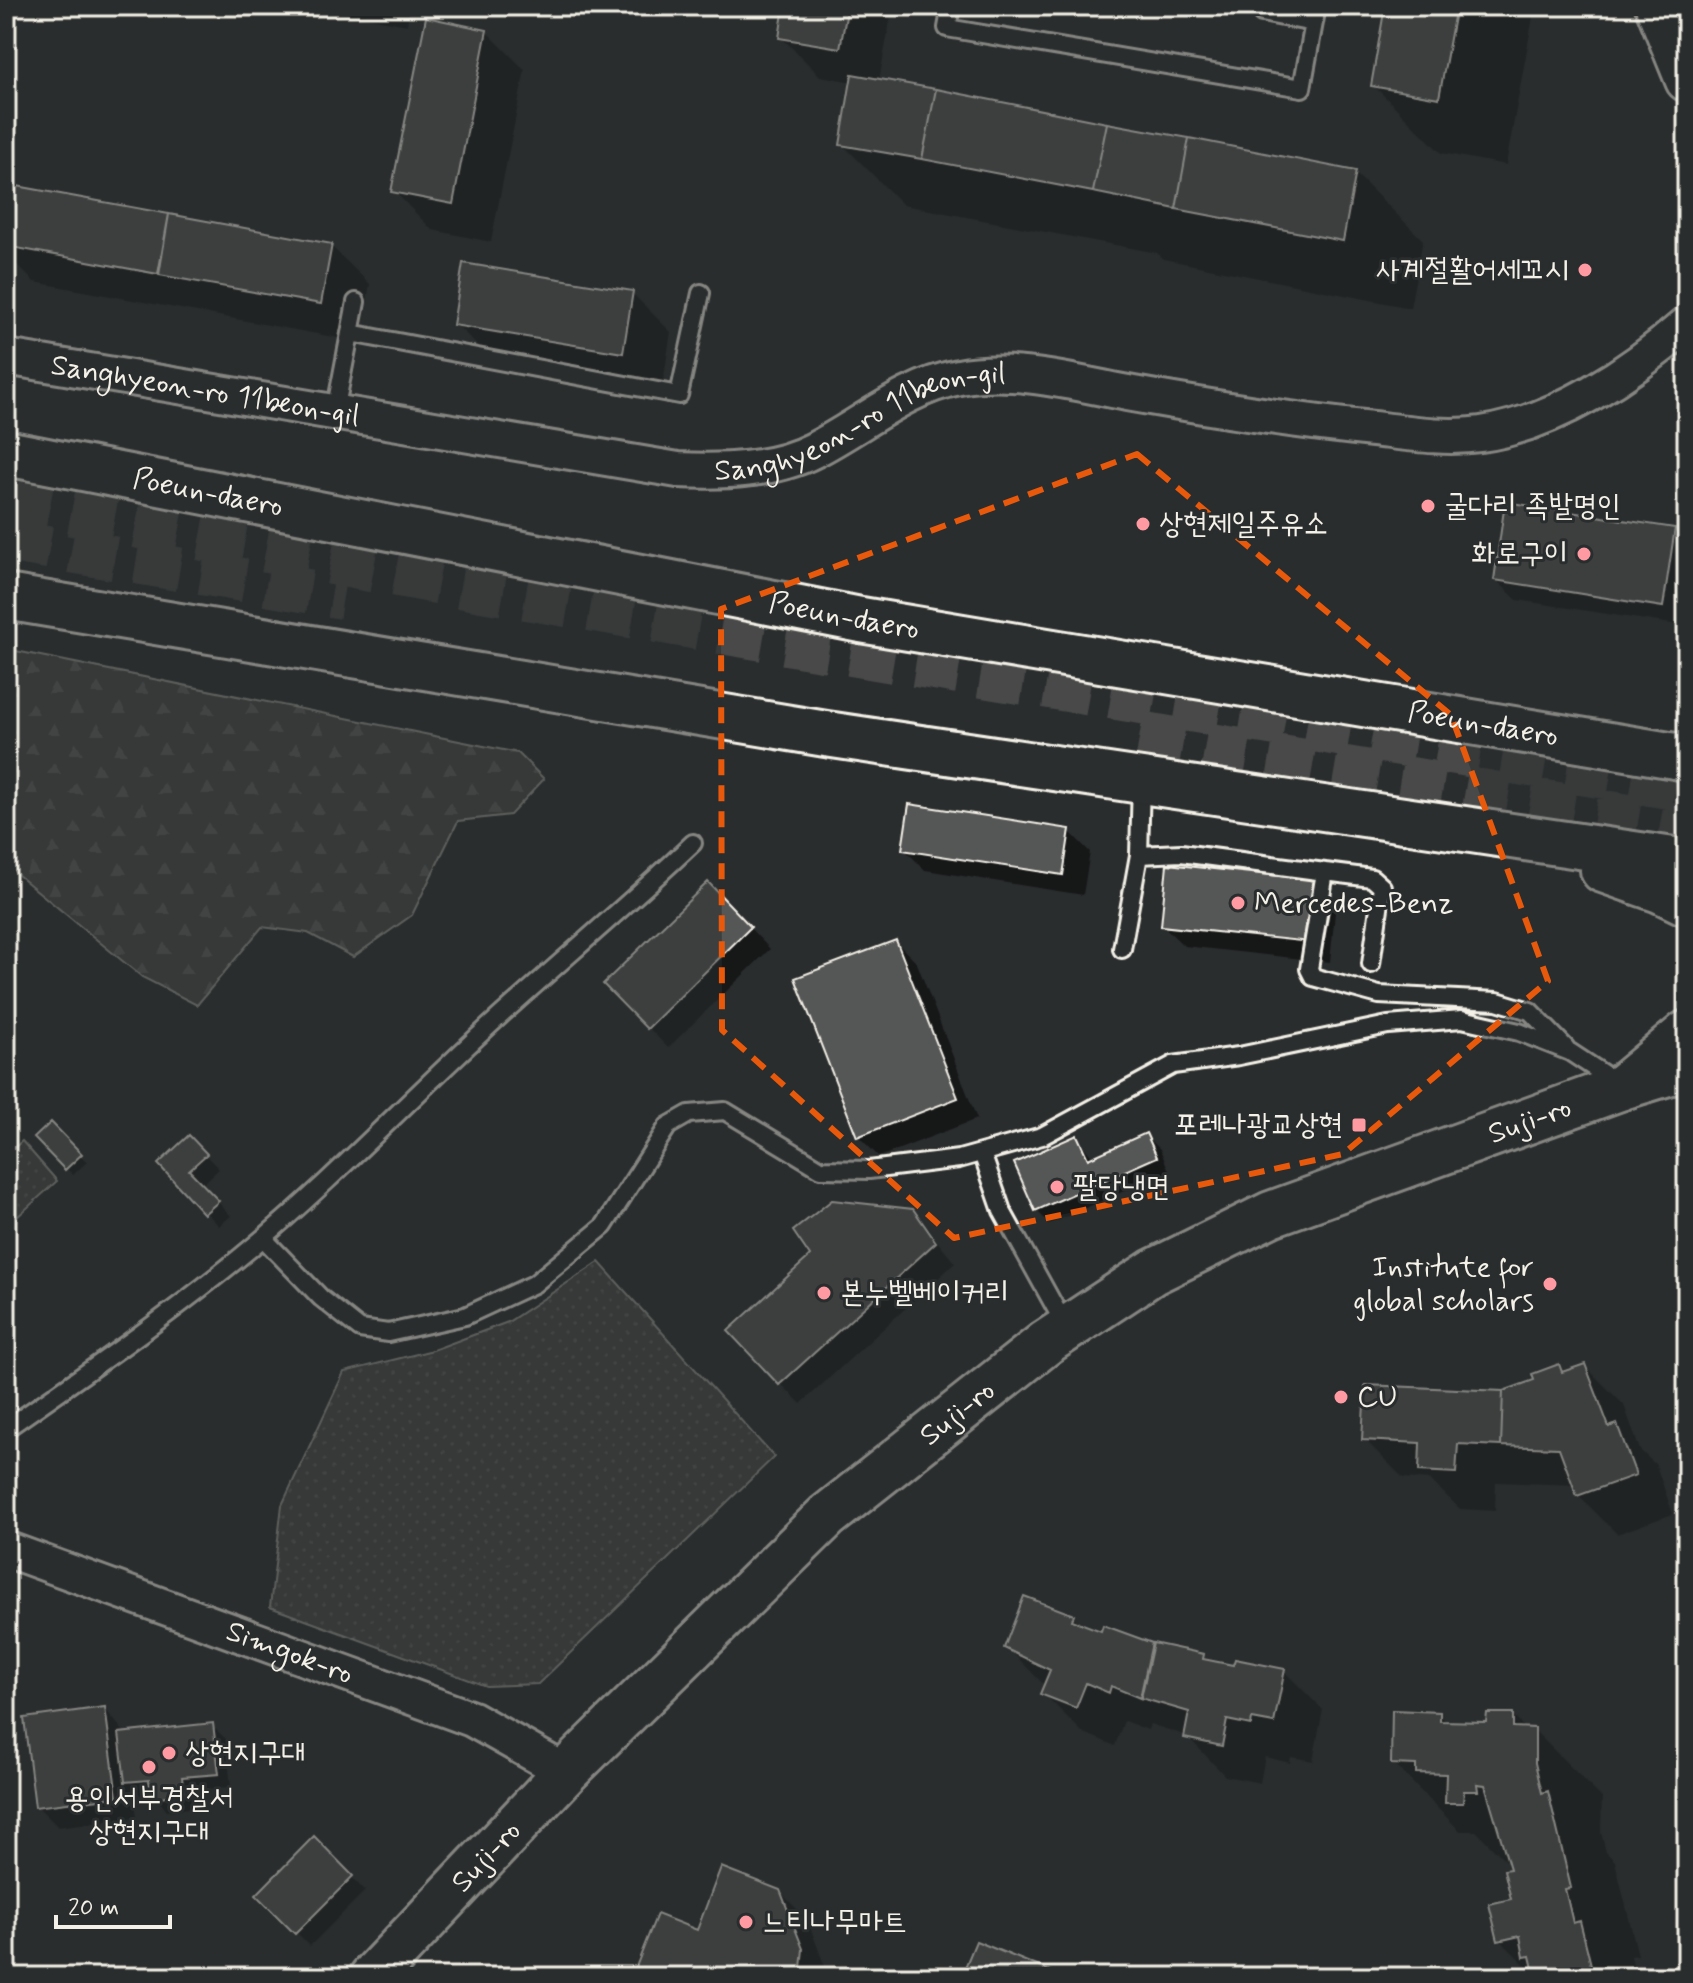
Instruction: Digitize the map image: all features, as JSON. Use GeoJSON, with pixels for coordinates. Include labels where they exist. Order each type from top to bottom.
{"type":"FeatureCollection","features":[{"type":"Feature","properties":{"kind":"main road","name":"Poeun-daero"},"geometry":{"type":"LineString","coordinates":[[6,453],[861,620],[1687,758]]}},
{"type":"Feature","properties":{"kind":"main road"},"geometry":{"type":"LineString","coordinates":[[6,597],[826,734],[1687,862]]}},
{"type":"Feature","properties":{"kind":"main road"},"geometry":{"type":"LineString","coordinates":[[1544,840],[1615,876],[1660,890],[1687,903]]}},
{"type":"Feature","properties":{"kind":"main road"},"geometry":{"type":"LineString","coordinates":[[1622,1087],[1687,1033]]}},
{"type":"Feature","properties":{"kind":"main road","name":"Suji-ro"},"geometry":{"type":"LineString","coordinates":[[372,1977],[566,1772],[827,1516],[950,1416],[1067,1329],[1153,1272],[1271,1214],[1622,1087],[1687,1067]]}},
{"type":"Feature","properties":{"kind":"street"},"geometry":{"type":"LineString","coordinates":[[1657,6],[1687,80]]}},
{"type":"Feature","properties":{"kind":"street","name":"Sanghyeon-ro 11beon-gil"},"geometry":{"type":"LineString","coordinates":[[6,357],[678,470],[716,472],[786,461],[813,451],[924,388],[960,377],[988,375],[1062,381],[1344,427],[1436,436],[1482,434],[1537,419],[1578,398],[1632,367],[1687,324]]}},
{"type":"Feature","properties":{"kind":"street","name":"Simgok-ro"},"geometry":{"type":"LineString","coordinates":[[6,1549],[472,1719],[566,1772]]}},
{"type":"Feature","properties":{"kind":"lane"},"geometry":{"type":"LineString","coordinates":[[951,6],[947,28],[1302,88],[1315,14],[1262,13]]}},
{"type":"Feature","properties":{"kind":"lane"},"geometry":{"type":"LineString","coordinates":[[350,333],[679,395],[701,293]]}},
{"type":"Feature","properties":{"kind":"lane"},"geometry":{"type":"LineString","coordinates":[[335,412],[356,302]]}},
{"type":"Feature","properties":{"kind":"lane"},"geometry":{"type":"LineString","coordinates":[[1122,949],[1139,855],[1141,780]]}},
{"type":"Feature","properties":{"kind":"lane"},"geometry":{"type":"LineString","coordinates":[[6,1429],[109,1358],[263,1238],[369,1144],[498,1018],[601,930],[693,843]]}},
{"type":"Feature","properties":{"kind":"lane"},"geometry":{"type":"LineString","coordinates":[[1139,855],[1181,853],[1372,878],[1382,887],[1371,964]]}},
{"type":"Feature","properties":{"kind":"lane"},"geometry":{"type":"LineString","coordinates":[[1325,872],[1309,969],[1313,977],[1379,995],[1497,1001],[1530,1011],[1570,1052],[1622,1087]]}},
{"type":"Feature","properties":{"kind":"lane"},"geometry":{"type":"LineString","coordinates":[[263,1238],[321,1298],[360,1329],[388,1333],[465,1316],[534,1284],[604,1226],[668,1126],[689,1114],[725,1111],[821,1169],[869,1170],[982,1153],[1042,1136],[1173,1065],[1239,1056],[1388,1025],[1462,1019],[1519,1032],[1570,1052]]}},
{"type":"Feature","properties":{"kind":"lane"},"geometry":{"type":"LineString","coordinates":[[982,1153],[1002,1211],[1067,1329]]}},
{"type":"Feature","properties":{"kind":"highlighted area"},"geometry":{"type":"Polygon","coordinates":[[[1137,454],[1451,715],[1548,981],[1343,1154],[954,1238],[722,1030],[721,609],[1137,454]]]}},
{"type":"Feature","properties":{"kind":"green space"},"geometry":{"type":"Polygon","coordinates":[[[6,649],[518,753],[544,779],[510,815],[458,821],[412,915],[353,957],[308,933],[262,927],[197,1005],[142,977],[6,865],[6,649]]]}},
{"type":"Feature","properties":{"kind":"green space"},"geometry":{"type":"Polygon","coordinates":[[[22,1141],[57,1181],[6,1227],[6,1155],[22,1141]]]}},
{"type":"Feature","properties":{"kind":"green space"},"geometry":{"type":"Polygon","coordinates":[[[599,1262],[774,1457],[538,1684],[486,1686],[270,1607],[282,1505],[344,1372],[433,1350],[508,1322],[599,1262]]]}},
{"type":"Feature","properties":{"kind":"building"},"geometry":{"type":"Polygon","coordinates":[[[784,6],[848,6],[840,48],[779,38],[784,6]]]}},
{"type":"Feature","properties":{"kind":"building"},"geometry":{"type":"Polygon","coordinates":[[[1385,6],[1456,6],[1439,98],[1371,86],[1385,6]]]}},
{"type":"Feature","properties":{"kind":"building"},"geometry":{"type":"Polygon","coordinates":[[[426,17],[487,30],[453,204],[391,192],[426,17]]]}},
{"type":"Feature","properties":{"kind":"building"},"geometry":{"type":"Polygon","coordinates":[[[852,74],[936,89],[922,159],[840,145],[852,74]]]}},
{"type":"Feature","properties":{"kind":"building"},"geometry":{"type":"Polygon","coordinates":[[[936,89],[1107,123],[1093,192],[922,159],[936,89]]]}},
{"type":"Feature","properties":{"kind":"building"},"geometry":{"type":"Polygon","coordinates":[[[1107,123],[1189,138],[1176,209],[1093,192],[1107,123]]]}},
{"type":"Feature","properties":{"kind":"building"},"geometry":{"type":"Polygon","coordinates":[[[1189,138],[1356,171],[1343,241],[1176,209],[1189,138]]]}},
{"type":"Feature","properties":{"kind":"building"},"geometry":{"type":"Polygon","coordinates":[[[6,184],[169,214],[158,274],[6,246],[6,184]]]}},
{"type":"Feature","properties":{"kind":"building"},"geometry":{"type":"Polygon","coordinates":[[[169,214],[332,244],[321,304],[159,275],[169,214]]]}},
{"type":"Feature","properties":{"kind":"building"},"geometry":{"type":"Polygon","coordinates":[[[463,263],[633,291],[623,353],[453,325],[463,263]]]}},
{"type":"Feature","properties":{"kind":"building","name":"화로구이"},"geometry":{"type":"Polygon","coordinates":[[[1505,502],[1675,528],[1663,607],[1494,580],[1505,502]]]}},
{"type":"Feature","properties":{"kind":"building"},"geometry":{"type":"Polygon","coordinates":[[[909,804],[1070,829],[1063,875],[902,850],[909,804]]]}},
{"type":"Feature","properties":{"kind":"building","name":"Mercedes-Benz"},"geometry":{"type":"Polygon","coordinates":[[[1167,864],[1316,880],[1310,942],[1161,926],[1167,864]]]}},
{"type":"Feature","properties":{"kind":"building"},"geometry":{"type":"Polygon","coordinates":[[[708,882],[751,927],[647,1029],[603,984],[708,882]]]}},
{"type":"Feature","properties":{"kind":"building"},"geometry":{"type":"Polygon","coordinates":[[[896,940],[958,1098],[857,1137],[795,978],[896,940]]]}},
{"type":"Feature","properties":{"kind":"building"},"geometry":{"type":"Polygon","coordinates":[[[51,1122],[82,1154],[65,1170],[34,1138],[51,1122]]]}},
{"type":"Feature","properties":{"kind":"building","name":"팔당냉면"},"geometry":{"type":"Polygon","coordinates":[[[1146,1133],[1157,1157],[1035,1211],[1014,1163],[1077,1135],[1088,1159],[1146,1133]]]}},
{"type":"Feature","properties":{"kind":"building"},"geometry":{"type":"Polygon","coordinates":[[[189,1135],[207,1154],[189,1170],[219,1201],[204,1214],[158,1164],[189,1135]]]}},
{"type":"Feature","properties":{"kind":"building","name":"본누벨베이커리"},"geometry":{"type":"Polygon","coordinates":[[[832,1200],[913,1209],[936,1242],[779,1385],[728,1331],[810,1256],[793,1231],[832,1200]]]}},
{"type":"Feature","properties":{"kind":"building"},"geometry":{"type":"Polygon","coordinates":[[[1559,1364],[1562,1372],[1585,1364],[1609,1427],[1617,1424],[1636,1475],[1577,1496],[1559,1448],[1501,1446],[1503,1391],[1534,1380],[1532,1374],[1559,1364]]]}},
{"type":"Feature","properties":{"kind":"building"},"geometry":{"type":"Polygon","coordinates":[[[1365,1385],[1503,1391],[1501,1446],[1458,1444],[1456,1473],[1419,1471],[1420,1443],[1362,1440],[1365,1385]]]}},
{"type":"Feature","properties":{"kind":"building"},"geometry":{"type":"Polygon","coordinates":[[[1024,1596],[1074,1615],[1072,1620],[1101,1631],[1103,1625],[1152,1643],[1140,1698],[1111,1686],[1109,1693],[1086,1683],[1076,1708],[1040,1694],[1050,1670],[1004,1648],[1024,1596]]]}},
{"type":"Feature","properties":{"kind":"building"},"geometry":{"type":"Polygon","coordinates":[[[1153,1643],[1204,1654],[1203,1659],[1233,1665],[1235,1659],[1285,1669],[1274,1723],[1252,1719],[1251,1725],[1227,1720],[1222,1746],[1184,1738],[1189,1712],[1141,1698],[1153,1643]]]}},
{"type":"Feature","properties":{"kind":"building"},"geometry":{"type":"Polygon","coordinates":[[[105,1707],[117,1797],[35,1807],[24,1718],[105,1707]]]}},
{"type":"Feature","properties":{"kind":"building"},"geometry":{"type":"Polygon","coordinates":[[[1392,1710],[1440,1712],[1440,1721],[1486,1722],[1487,1713],[1513,1713],[1513,1727],[1535,1728],[1535,1763],[1542,1793],[1548,1791],[1571,1888],[1565,1889],[1573,1923],[1580,1921],[1592,1969],[1560,1977],[1535,1977],[1530,1956],[1524,1957],[1520,1936],[1498,1941],[1489,1904],[1511,1899],[1504,1870],[1510,1869],[1485,1785],[1477,1784],[1478,1791],[1464,1791],[1463,1803],[1445,1803],[1446,1774],[1416,1773],[1416,1765],[1391,1764],[1392,1710]]]}},
{"type":"Feature","properties":{"kind":"building","name":"상현지구대"},"geometry":{"type":"Polygon","coordinates":[[[213,1723],[219,1774],[182,1777],[184,1794],[151,1798],[149,1780],[125,1782],[119,1733],[213,1723]]]}},
{"type":"Feature","properties":{"kind":"building"},"geometry":{"type":"Polygon","coordinates":[[[314,1836],[353,1876],[295,1934],[256,1895],[314,1836]]]}},
{"type":"Feature","properties":{"kind":"building","name":"느티나무마트"},"geometry":{"type":"Polygon","coordinates":[[[721,1867],[780,1890],[803,1949],[800,1977],[632,1977],[657,1914],[697,1930],[721,1867]]]}},
{"type":"Feature","properties":{"kind":"building"},"geometry":{"type":"Polygon","coordinates":[[[976,1941],[1064,1977],[961,1977],[976,1941]]]}},
{"type":"Feature","properties":{"kind":"tunnel"},"geometry":{"type":"LineString","coordinates":[[6,501],[635,617],[1687,790]]}},
{"type":"Feature","properties":{"kind":"tunnel"},"geometry":{"type":"LineString","coordinates":[[6,540],[343,597]]}},
{"type":"Feature","properties":{"kind":"tunnel"},"geometry":{"type":"LineString","coordinates":[[1140,733],[1687,826]]}},
{"type":"Feature","properties":{"kind":"place","name":"사계절활어세꼬시"},"geometry":{"type":"Point","coordinates":[1585,270]}},
{"type":"Feature","properties":{"kind":"place","name":"굴다리 족발명인"},"geometry":{"type":"Point","coordinates":[1428,506]}},
{"type":"Feature","properties":{"kind":"place","name":"상현제일주유소"},"geometry":{"type":"Point","coordinates":[1143,524]}},
{"type":"Feature","properties":{"kind":"place","name":"화로구이"},"geometry":{"type":"Point","coordinates":[1584,554]}},
{"type":"Feature","properties":{"kind":"place","name":"Mercedes-Benz"},"geometry":{"type":"Point","coordinates":[1238,903]}},
{"type":"Feature","properties":{"kind":"place","name":"포레나광교상현"},"geometry":{"type":"Point","coordinates":[1359,1125]}},
{"type":"Feature","properties":{"kind":"place","name":"팔당냉면"},"geometry":{"type":"Point","coordinates":[1057,1187]}},
{"type":"Feature","properties":{"kind":"place","name":"Institute for global scholars"},"geometry":{"type":"Point","coordinates":[1550,1284]}},
{"type":"Feature","properties":{"kind":"place","name":"본누벨베이커리"},"geometry":{"type":"Point","coordinates":[824,1293]}},
{"type":"Feature","properties":{"kind":"place","name":"CU"},"geometry":{"type":"Point","coordinates":[1341,1397]}},
{"type":"Feature","properties":{"kind":"place","name":"상현지구대"},"geometry":{"type":"Point","coordinates":[169,1753]}},
{"type":"Feature","properties":{"kind":"place","name":"용인서부경찰서 상현지구대"},"geometry":{"type":"Point","coordinates":[149,1767]}},
{"type":"Feature","properties":{"kind":"place","name":"느티나무마트"},"geometry":{"type":"Point","coordinates":[746,1922]}}]}
